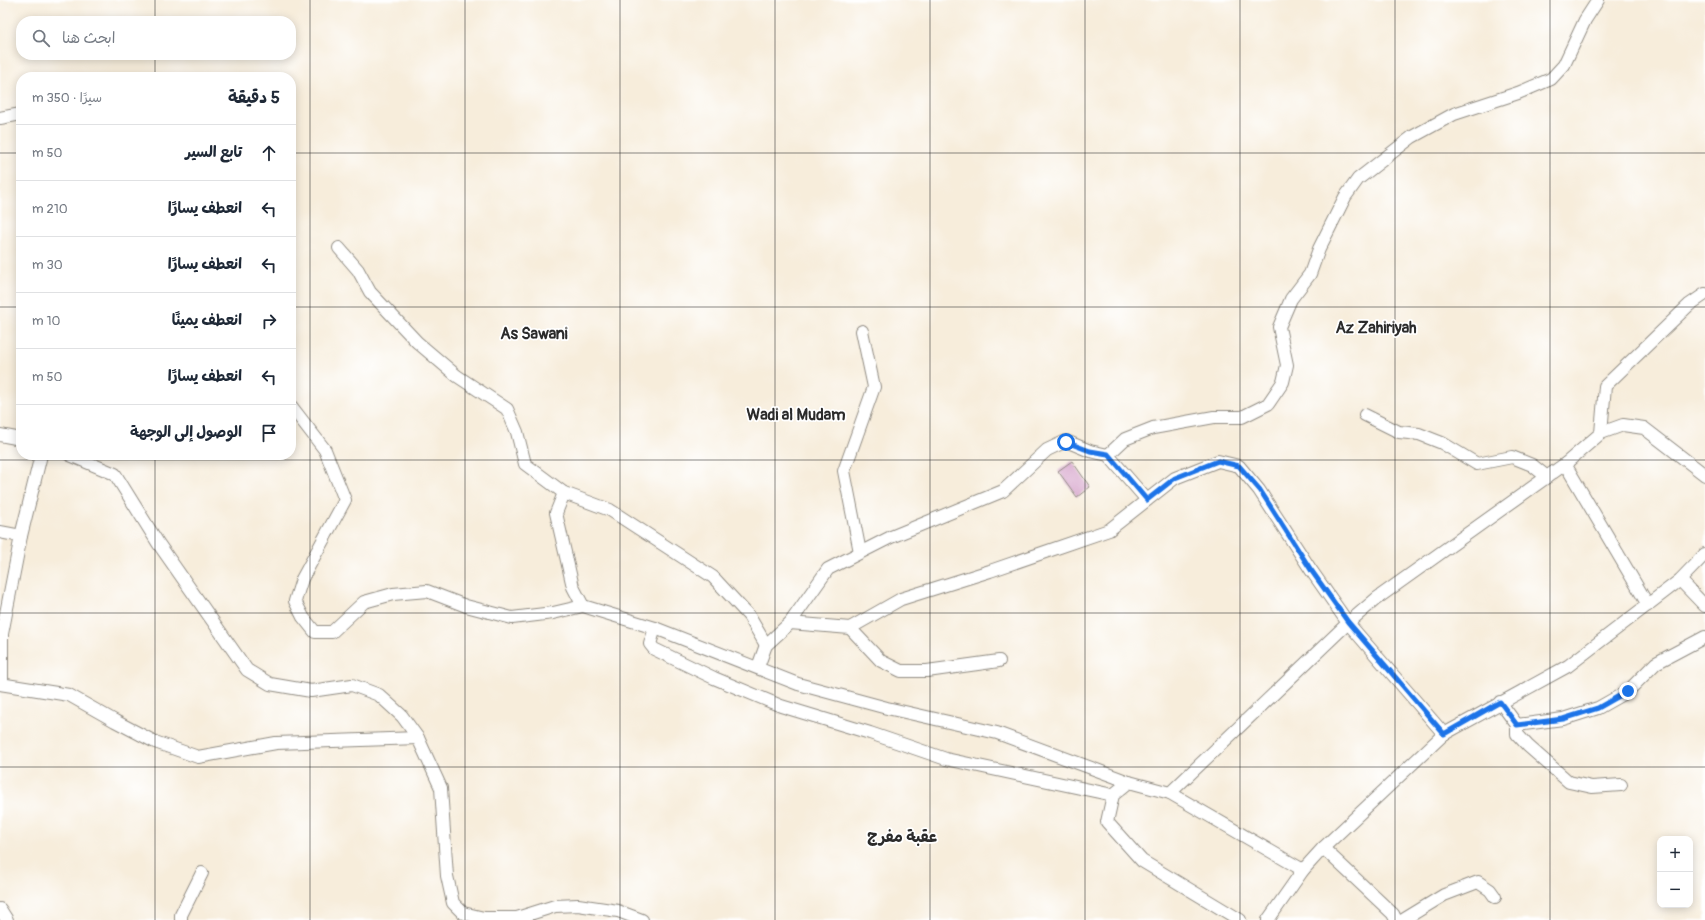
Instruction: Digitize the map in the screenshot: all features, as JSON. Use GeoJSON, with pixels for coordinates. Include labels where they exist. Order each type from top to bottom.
{"type":"FeatureCollection","features":[{"type":"Feature","properties":{"kind":"street"},"geometry":{"type":"LineString","coordinates":[[1108,454],[1125,439],[1153,428],[1214,417],[1242,417],[1268,404],[1283,382],[1286,365],[1279,327],[1291,299],[1310,274],[1319,249],[1346,197],[1358,179],[1412,137],[1454,114],[1518,93],[1551,79],[1564,65],[1585,20],[1598,0]]}},
{"type":"Feature","properties":{"kind":"street"},"geometry":{"type":"LineString","coordinates":[[0,118],[16,115]]}},
{"type":"Feature","properties":{"kind":"street"},"geometry":{"type":"LineString","coordinates":[[339,248],[358,270],[370,292],[417,342],[457,376],[506,409],[517,432],[525,464],[564,493],[610,510],[713,577],[749,616],[766,645]]}},
{"type":"Feature","properties":{"kind":"street"},"geometry":{"type":"LineString","coordinates":[[1601,433],[1605,386],[1689,305],[1705,294]]}},
{"type":"Feature","properties":{"kind":"street"},"geometry":{"type":"LineString","coordinates":[[860,552],[844,471],[874,387],[862,331]]}},
{"type":"Feature","properties":{"kind":"street"},"geometry":{"type":"LineString","coordinates":[[296,412],[325,450],[345,500],[302,579],[295,601],[303,617],[315,632],[332,632],[364,602],[393,594],[427,591],[466,606],[512,618],[553,613],[582,606],[655,628],[758,667],[798,684],[887,708],[997,733],[1129,782],[1170,793],[1303,870]]}},
{"type":"Feature","properties":{"kind":"street"},"geometry":{"type":"LineString","coordinates":[[1365,415],[1399,432],[1419,434],[1442,443],[1477,464],[1512,457],[1532,465],[1547,477]]}},
{"type":"Feature","properties":{"kind":"street"},"geometry":{"type":"LineString","coordinates":[[1170,793],[1348,622],[1376,599],[1565,464],[1601,433],[1623,425],[1644,428],[1705,475]]}},
{"type":"Feature","properties":{"kind":"street"},"geometry":{"type":"LineString","coordinates":[[0,435],[16,438]]}},
{"type":"Feature","properties":{"kind":"street"},"geometry":{"type":"LineString","coordinates":[[758,667],[766,645],[790,622],[828,569],[891,537],[1004,491],[1047,450],[1066,442],[1090,451],[1108,454],[1147,500]]}},
{"type":"Feature","properties":{"kind":"street"},"geometry":{"type":"LineString","coordinates":[[40,460],[21,536],[2,634],[1,684],[69,695],[155,742],[198,757],[276,743],[418,738]]}},
{"type":"Feature","properties":{"kind":"street"},"geometry":{"type":"LineString","coordinates":[[82,460],[115,474],[158,544],[247,670],[270,684],[311,691],[352,685],[379,695],[402,716],[418,738],[441,788],[447,876],[453,903],[463,913],[484,918],[517,918],[555,906],[578,905],[618,911],[642,920]]}},
{"type":"Feature","properties":{"kind":"street"},"geometry":{"type":"LineString","coordinates":[[790,622],[850,628],[901,599],[1109,530],[1175,478],[1218,461],[1239,466],[1260,490],[1311,570],[1348,622],[1444,734]]}},
{"type":"Feature","properties":{"kind":"street"},"geometry":{"type":"LineString","coordinates":[[1565,464],[1648,605]]}},
{"type":"Feature","properties":{"kind":"street"},"geometry":{"type":"LineString","coordinates":[[564,493],[556,513],[573,587],[582,606]]}},
{"type":"Feature","properties":{"kind":"street"},"geometry":{"type":"LineString","coordinates":[[0,532],[21,536]]}},
{"type":"Feature","properties":{"kind":"street"},"geometry":{"type":"LineString","coordinates":[[1268,920],[1303,870],[1323,848],[1444,734],[1568,666],[1680,580],[1705,554]]}},
{"type":"Feature","properties":{"kind":"street"},"geometry":{"type":"LineString","coordinates":[[1680,580],[1705,606]]}},
{"type":"Feature","properties":{"kind":"street"},"geometry":{"type":"LineString","coordinates":[[655,628],[650,644],[654,649],[714,678],[781,706],[870,733],[946,759],[1113,795]]}},
{"type":"Feature","properties":{"kind":"street"},"geometry":{"type":"LineString","coordinates":[[850,628],[881,661],[901,671],[927,671],[999,660]]}},
{"type":"Feature","properties":{"kind":"street"},"geometry":{"type":"LineString","coordinates":[[1517,725],[1563,719],[1598,708],[1628,691],[1656,663],[1705,638]]}},
{"type":"Feature","properties":{"kind":"street"},"geometry":{"type":"LineString","coordinates":[[1500,702],[1517,725],[1517,734],[1528,746],[1569,782],[1592,787],[1621,785]]}},
{"type":"Feature","properties":{"kind":"street"},"geometry":{"type":"LineString","coordinates":[[1129,782],[1113,795],[1107,822],[1142,861],[1240,920]]}},
{"type":"Feature","properties":{"kind":"street"},"geometry":{"type":"LineString","coordinates":[[1323,848],[1393,914],[1396,920]]}},
{"type":"Feature","properties":{"kind":"street"},"geometry":{"type":"LineString","coordinates":[[181,920],[181,915],[202,873]]}},
{"type":"Feature","properties":{"kind":"street"},"geometry":{"type":"LineString","coordinates":[[1402,920],[1444,895],[1478,882],[1490,890],[1495,896]]}},
{"type":"Feature","properties":{"kind":"street"},"geometry":{"type":"LineString","coordinates":[[0,909],[7,920]]}},
{"type":"Feature","properties":{"kind":"building"},"geometry":{"type":"Polygon","coordinates":[[[1072,461],[1090,487],[1077,497],[1058,471],[1072,461]]]}},
{"type":"Feature","properties":{"kind":"district","name":"Az Zahiriyah"},"geometry":{"type":"Point","coordinates":[1376,328]}},
{"type":"Feature","properties":{"kind":"district","name":"As Sawani"},"geometry":{"type":"Point","coordinates":[534,334]}},
{"type":"Feature","properties":{"kind":"district","name":"Wadi al Mudam"},"geometry":{"type":"Point","coordinates":[796,415]}},
{"type":"Feature","properties":{"kind":"district","name":"عقبة مفرج"},"geometry":{"type":"Point","coordinates":[902,837]}},
{"type":"Feature","properties":{"kind":"route"},"geometry":{"type":"LineString","coordinates":[[1066,442],[1090,451],[1108,454],[1147,500],[1175,478],[1218,461],[1239,466],[1260,490],[1311,570],[1348,622],[1444,734],[1500,702],[1517,725],[1532,724],[1563,719],[1598,708],[1628,691]]}}]}
